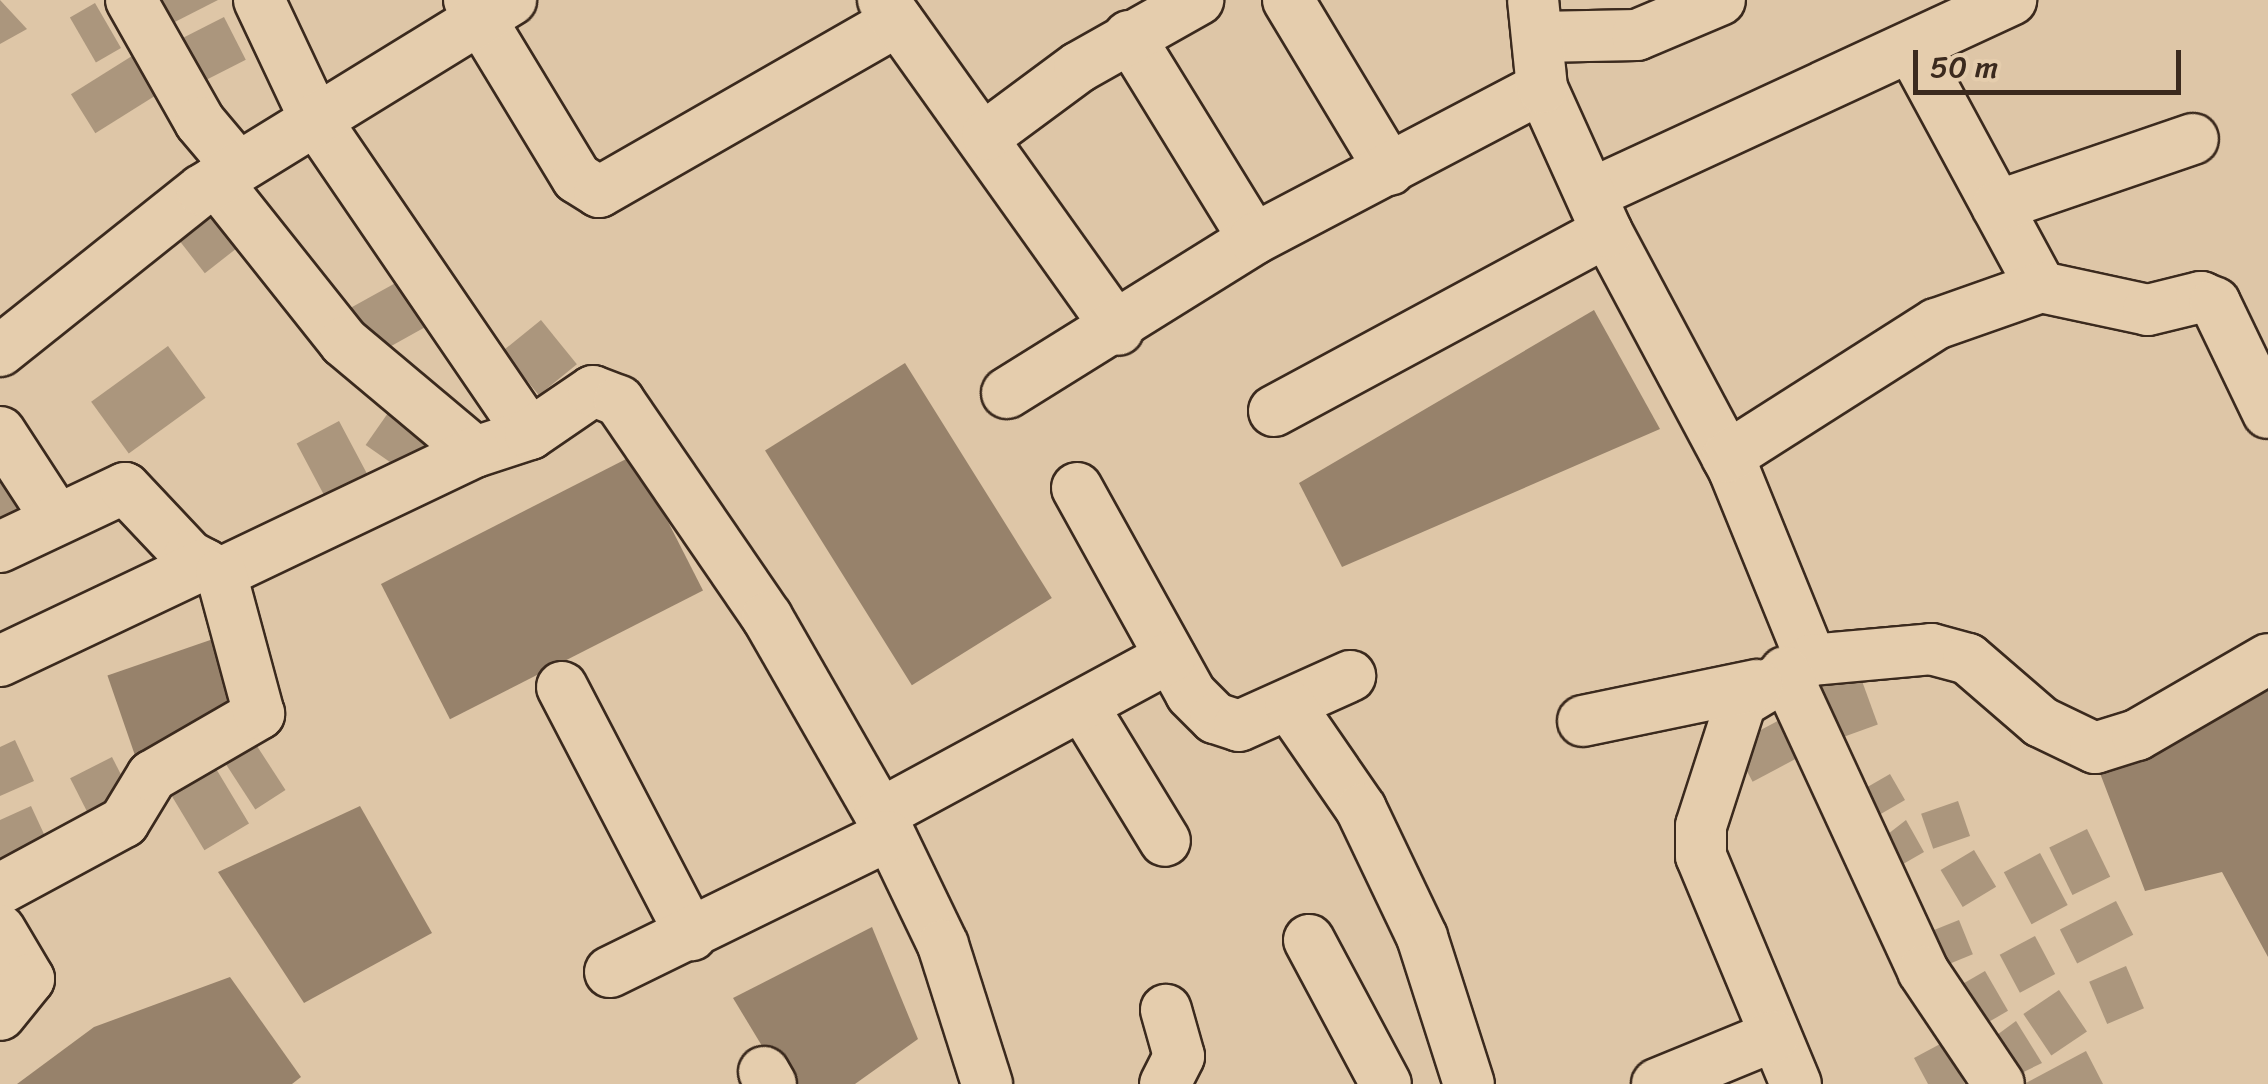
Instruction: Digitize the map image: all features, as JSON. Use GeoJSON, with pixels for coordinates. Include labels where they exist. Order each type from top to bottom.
{"type":"FeatureCollection","features":[{"type":"Feature","properties":{"kind":"street"},"geometry":{"type":"LineString","coordinates":[[131,0],[227,174],[344,342],[474,452]]}},
{"type":"Feature","properties":{"kind":"street"},"geometry":{"type":"LineString","coordinates":[[259,0],[315,119],[530,434]]}},
{"type":"Feature","properties":{"kind":"street"},"geometry":{"type":"LineString","coordinates":[[987,135],[1129,36],[1198,0]]}},
{"type":"Feature","properties":{"kind":"street"},"geometry":{"type":"LineString","coordinates":[[1288,0],[1390,170]]}},
{"type":"Feature","properties":{"kind":"street"},"geometry":{"type":"LineString","coordinates":[[1720,0],[1637,35],[1536,19],[1542,88],[1599,213],[1726,457],[1784,672],[1922,970],[1999,1084]]}},
{"type":"Feature","properties":{"kind":"street"},"geometry":{"type":"LineString","coordinates":[[1274,411],[1599,213],[1911,48],[2011,0]]}},
{"type":"Feature","properties":{"kind":"street"},"geometry":{"type":"LineString","coordinates":[[0,351],[227,174],[487,7],[577,178],[599,192],[890,10],[987,135],[1118,330]]}},
{"type":"Feature","properties":{"kind":"street"},"geometry":{"type":"LineString","coordinates":[[1129,36],[1254,239]]}},
{"type":"Feature","properties":{"kind":"street"},"geometry":{"type":"LineString","coordinates":[[1911,48],[2041,286]]}},
{"type":"Feature","properties":{"kind":"street"},"geometry":{"type":"LineString","coordinates":[[1007,394],[1118,330],[1254,239],[1542,88]]}},
{"type":"Feature","properties":{"kind":"street"},"geometry":{"type":"LineString","coordinates":[[1997,206],[2193,139]]}},
{"type":"Feature","properties":{"kind":"street"},"geometry":{"type":"LineString","coordinates":[[1726,457],[1936,324],[2041,286],[2148,310],[2215,302],[2263,391]]}},
{"type":"Feature","properties":{"kind":"street"},"geometry":{"type":"LineString","coordinates":[[0,661],[474,452],[530,434],[593,391],[619,401],[766,617],[884,825],[944,945],[987,1084]]}},
{"type":"Feature","properties":{"kind":"street"},"geometry":{"type":"LineString","coordinates":[[0,432],[56,518]]}},
{"type":"Feature","properties":{"kind":"street"},"geometry":{"type":"LineString","coordinates":[[0,547],[126,488],[212,569],[258,714],[152,776],[124,822],[0,889]]}},
{"type":"Feature","properties":{"kind":"street"},"geometry":{"type":"LineString","coordinates":[[1077,488],[1170,657],[1215,718],[1238,726],[1350,676]]}},
{"type":"Feature","properties":{"kind":"street"},"geometry":{"type":"LineString","coordinates":[[1582,721],[1784,672],[1931,649],[1968,659],[2041,722],[2095,748],[2137,735],[2268,659]]}},
{"type":"Feature","properties":{"kind":"street"},"geometry":{"type":"LineString","coordinates":[[610,972],[691,935],[1170,657]]}},
{"type":"Feature","properties":{"kind":"street"},"geometry":{"type":"LineString","coordinates":[[1784,672],[1742,702],[1701,826],[1701,856],[1796,1084]]}},
{"type":"Feature","properties":{"kind":"street"},"geometry":{"type":"LineString","coordinates":[[562,687],[691,935]]}},
{"type":"Feature","properties":{"kind":"street"},"geometry":{"type":"LineString","coordinates":[[1082,705],[1165,841]]}},
{"type":"Feature","properties":{"kind":"street"},"geometry":{"type":"LineString","coordinates":[[1290,706],[1361,809],[1422,938],[1468,1084]]}},
{"type":"Feature","properties":{"kind":"street"},"geometry":{"type":"LineString","coordinates":[[0,930],[29,980],[0,1015]]}},
{"type":"Feature","properties":{"kind":"street"},"geometry":{"type":"LineString","coordinates":[[1309,940],[1386,1084]]}},
{"type":"Feature","properties":{"kind":"street"},"geometry":{"type":"LineString","coordinates":[[1166,1010],[1179,1056],[1166,1084]]}},
{"type":"Feature","properties":{"kind":"street"},"geometry":{"type":"LineString","coordinates":[[1657,1084],[1774,1036]]}},
{"type":"Feature","properties":{"kind":"shaded area"},"geometry":{"type":"Polygon","coordinates":[[[1594,310],[1660,429],[1342,567],[1299,483],[1594,310]]]}},
{"type":"Feature","properties":{"kind":"shaded area"},"geometry":{"type":"Polygon","coordinates":[[[905,363],[1052,598],[912,685],[765,450],[905,363]]]}},
{"type":"Feature","properties":{"kind":"shaded area"},"geometry":{"type":"Polygon","coordinates":[[[634,455],[703,590],[450,719],[381,584],[634,455]]]}},
{"type":"Feature","properties":{"kind":"shaded area"},"geometry":{"type":"Polygon","coordinates":[[[219,637],[247,717],[135,756],[107,675],[219,637]]]}},
{"type":"Feature","properties":{"kind":"shaded area"},"geometry":{"type":"Polygon","coordinates":[[[2268,672],[2268,957],[2222,872],[2145,891],[2098,768],[2268,672]]]}},
{"type":"Feature","properties":{"kind":"shaded area"},"geometry":{"type":"Polygon","coordinates":[[[360,806],[432,933],[304,1003],[218,872],[360,806]]]}},
{"type":"Feature","properties":{"kind":"shaded area"},"geometry":{"type":"Polygon","coordinates":[[[872,927],[918,1039],[855,1084],[785,1084],[733,998],[872,927]]]}},
{"type":"Feature","properties":{"kind":"shaded area"},"geometry":{"type":"Polygon","coordinates":[[[230,977],[301,1077],[292,1084],[17,1084],[94,1027],[230,977]]]}},
{"type":"Feature","properties":{"kind":"building"},"geometry":{"type":"Polygon","coordinates":[[[0,0],[27,29],[0,44],[0,0]]]}},
{"type":"Feature","properties":{"kind":"building"},"geometry":{"type":"Polygon","coordinates":[[[148,0],[218,0],[163,28],[148,0]]]}},
{"type":"Feature","properties":{"kind":"building"},"geometry":{"type":"Polygon","coordinates":[[[95,3],[121,48],[96,63],[70,18],[95,3]]]}},
{"type":"Feature","properties":{"kind":"building"},"geometry":{"type":"Polygon","coordinates":[[[224,17],[246,60],[193,87],[171,44],[224,17]]]}},
{"type":"Feature","properties":{"kind":"building"},"geometry":{"type":"Polygon","coordinates":[[[132,56],[156,95],[95,133],[71,94],[132,56]]]}},
{"type":"Feature","properties":{"kind":"building"},"geometry":{"type":"Polygon","coordinates":[[[203,201],[239,247],[205,273],[169,227],[203,201]]]}},
{"type":"Feature","properties":{"kind":"building"},"geometry":{"type":"Polygon","coordinates":[[[401,280],[427,326],[375,355],[349,309],[401,280]]]}},
{"type":"Feature","properties":{"kind":"building"},"geometry":{"type":"Polygon","coordinates":[[[541,320],[577,364],[539,395],[503,351],[541,320]]]}},
{"type":"Feature","properties":{"kind":"building"},"geometry":{"type":"Polygon","coordinates":[[[168,346],[206,398],[129,454],[91,402],[168,346]]]}},
{"type":"Feature","properties":{"kind":"building"},"geometry":{"type":"Polygon","coordinates":[[[388,413],[432,444],[410,476],[366,445],[388,413]]]}},
{"type":"Feature","properties":{"kind":"building"},"geometry":{"type":"Polygon","coordinates":[[[339,421],[369,478],[327,500],[297,444],[339,421]]]}},
{"type":"Feature","properties":{"kind":"building"},"geometry":{"type":"Polygon","coordinates":[[[0,469],[35,510],[0,534],[0,469]]]}},
{"type":"Feature","properties":{"kind":"building"},"geometry":{"type":"Polygon","coordinates":[[[1858,670],[1878,725],[1831,742],[1811,687],[1858,670]]]}},
{"type":"Feature","properties":{"kind":"building"},"geometry":{"type":"Polygon","coordinates":[[[1785,717],[1805,754],[1753,782],[1733,745],[1785,717]]]}},
{"type":"Feature","properties":{"kind":"building"},"geometry":{"type":"Polygon","coordinates":[[[15,740],[34,781],[0,796],[0,747],[15,740]]]}},
{"type":"Feature","properties":{"kind":"building"},"geometry":{"type":"Polygon","coordinates":[[[255,743],[285,790],[255,810],[225,763],[255,743]]]}},
{"type":"Feature","properties":{"kind":"building"},"geometry":{"type":"Polygon","coordinates":[[[112,757],[137,805],[95,826],[70,778],[112,757]]]}},
{"type":"Feature","properties":{"kind":"building"},"geometry":{"type":"Polygon","coordinates":[[[215,767],[249,824],[204,850],[170,794],[215,767]]]}},
{"type":"Feature","properties":{"kind":"building"},"geometry":{"type":"Polygon","coordinates":[[[1890,774],[1905,800],[1872,819],[1857,793],[1890,774]]]}},
{"type":"Feature","properties":{"kind":"building"},"geometry":{"type":"Polygon","coordinates":[[[1958,801],[1970,836],[1933,849],[1921,814],[1958,801]]]}},
{"type":"Feature","properties":{"kind":"building"},"geometry":{"type":"Polygon","coordinates":[[[31,806],[50,847],[0,862],[0,820],[31,806]]]}},
{"type":"Feature","properties":{"kind":"building"},"geometry":{"type":"Polygon","coordinates":[[[1906,820],[1924,852],[1891,871],[1879,841],[1906,820]]]}},
{"type":"Feature","properties":{"kind":"building"},"geometry":{"type":"Polygon","coordinates":[[[2087,829],[2110,877],[2072,895],[2049,847],[2087,829]]]}},
{"type":"Feature","properties":{"kind":"building"},"geometry":{"type":"Polygon","coordinates":[[[1974,850],[1996,887],[1963,907],[1941,870],[1974,850]]]}},
{"type":"Feature","properties":{"kind":"building"},"geometry":{"type":"Polygon","coordinates":[[[2040,853],[2068,905],[2031,924],[2004,872],[2040,853]]]}},
{"type":"Feature","properties":{"kind":"building"},"geometry":{"type":"Polygon","coordinates":[[[2116,901],[2133,935],[2077,963],[2060,930],[2116,901]]]}},
{"type":"Feature","properties":{"kind":"building"},"geometry":{"type":"Polygon","coordinates":[[[1959,920],[1973,954],[1939,968],[1925,934],[1959,920]]]}},
{"type":"Feature","properties":{"kind":"building"},"geometry":{"type":"Polygon","coordinates":[[[2035,936],[2055,974],[2020,993],[2000,955],[2035,936]]]}},
{"type":"Feature","properties":{"kind":"building"},"geometry":{"type":"Polygon","coordinates":[[[2126,966],[2144,1008],[2107,1024],[2089,982],[2126,966]]]}},
{"type":"Feature","properties":{"kind":"building"},"geometry":{"type":"Polygon","coordinates":[[[1985,971],[2008,1011],[1975,1030],[1952,990],[1985,971]]]}},
{"type":"Feature","properties":{"kind":"building"},"geometry":{"type":"Polygon","coordinates":[[[2059,990],[2087,1031],[2051,1055],[2023,1014],[2059,990]]]}},
{"type":"Feature","properties":{"kind":"building"},"geometry":{"type":"Polygon","coordinates":[[[2016,1021],[2042,1063],[2007,1080],[1986,1043],[2016,1021]]]}},
{"type":"Feature","properties":{"kind":"building"},"geometry":{"type":"Polygon","coordinates":[[[1942,1043],[1965,1084],[1928,1084],[1914,1058],[1942,1043]]]}},
{"type":"Feature","properties":{"kind":"building"},"geometry":{"type":"Polygon","coordinates":[[[2086,1051],[2103,1084],[2024,1084],[2086,1051]]]}}]}
